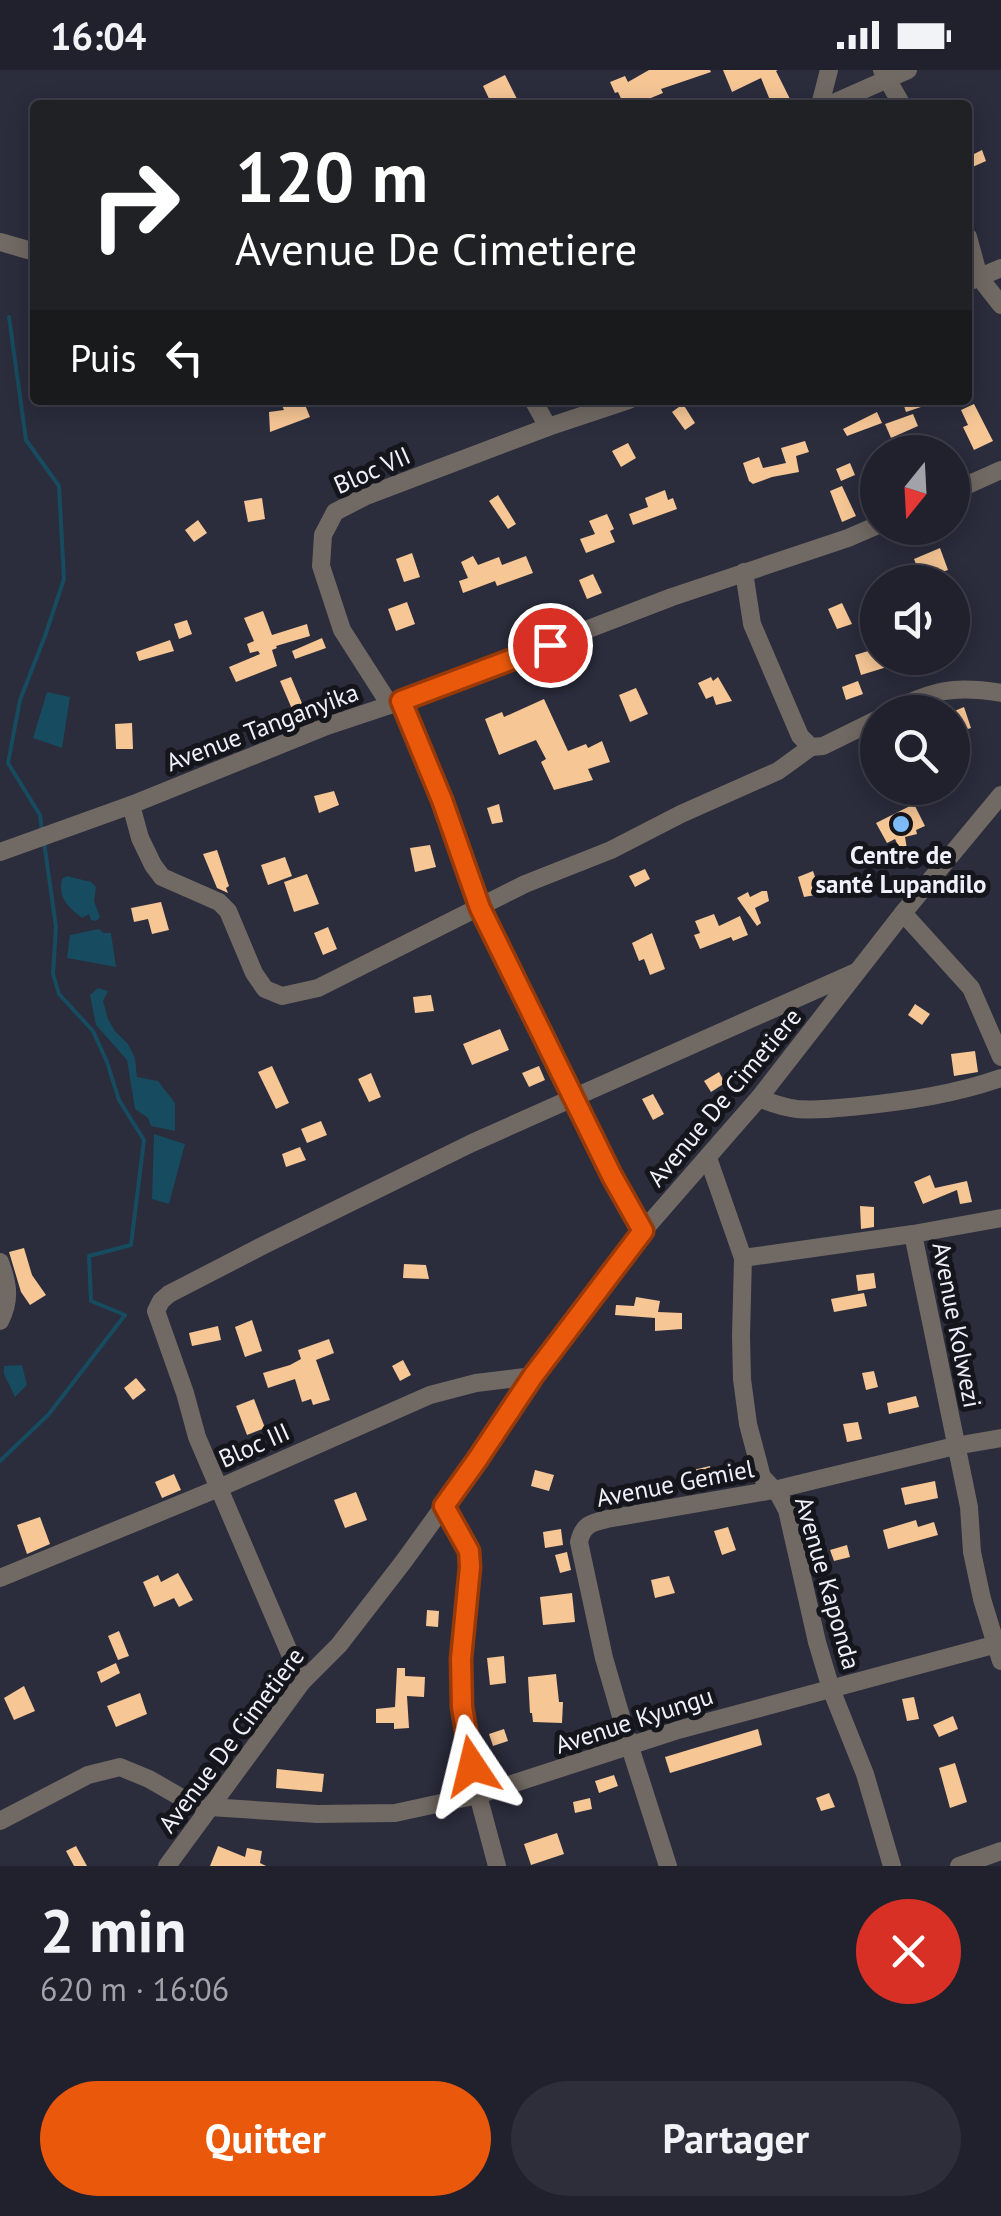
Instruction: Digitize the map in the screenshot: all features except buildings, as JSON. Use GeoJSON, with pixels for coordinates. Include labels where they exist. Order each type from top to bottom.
{"type":"FeatureCollection","features":[{"type":"Feature","properties":{"kind":"street"},"geometry":{"type":"LineString","coordinates":[[821,100],[830,70]]}},
{"type":"Feature","properties":{"kind":"street"},"geometry":{"type":"LineString","coordinates":[[838,100],[885,75],[908,70]]}},
{"type":"Feature","properties":{"kind":"street"},"geometry":{"type":"LineString","coordinates":[[885,75],[899,100]]}},
{"type":"Feature","properties":{"kind":"street"},"geometry":{"type":"LineString","coordinates":[[0,242],[30,251]]}},
{"type":"Feature","properties":{"kind":"street"},"geometry":{"type":"LineString","coordinates":[[1001,268],[974,279],[1001,305]]}},
{"type":"Feature","properties":{"kind":"street"},"geometry":{"type":"LineString","coordinates":[[536,405],[548,426]]}},
{"type":"Feature","properties":{"kind":"street","name":"Bloc VII"},"geometry":{"type":"LineString","coordinates":[[396,703],[342,630],[321,566],[323,535],[334,512],[548,426],[613,405]]}},
{"type":"Feature","properties":{"kind":"street"},"geometry":{"type":"LineString","coordinates":[[970,484],[1001,470]]}},
{"type":"Feature","properties":{"kind":"street","name":"Avenue Tanganyika"},"geometry":{"type":"LineString","coordinates":[[0,852],[672,597],[860,533]]}},
{"type":"Feature","properties":{"kind":"street"},"geometry":{"type":"LineString","coordinates":[[744,572],[752,624],[800,736],[811,748]]}},
{"type":"Feature","properties":{"kind":"street"},"geometry":{"type":"LineString","coordinates":[[929,695],[964,688],[1001,693]]}},
{"type":"Feature","properties":{"kind":"street"},"geometry":{"type":"LineString","coordinates":[[396,703],[442,800],[480,908],[643,1231]]}},
{"type":"Feature","properties":{"kind":"street"},"geometry":{"type":"LineString","coordinates":[[130,805],[152,865],[162,877],[219,902],[228,911],[254,973],[265,989],[282,996],[318,988],[525,884],[610,850],[778,771],[811,748],[860,728]]}},
{"type":"Feature","properties":{"kind":"street","name":"Avenue De Cimetiere"},"geometry":{"type":"LineString","coordinates":[[167,1866],[302,1682],[339,1645],[444,1506],[533,1376],[643,1231],[759,1098],[1001,796]]}},
{"type":"Feature","properties":{"kind":"street"},"geometry":{"type":"LineString","coordinates":[[904,913],[972,988],[1001,1057]]}},
{"type":"Feature","properties":{"kind":"street"},"geometry":{"type":"LineString","coordinates":[[302,1682],[197,1437],[156,1311],[161,1301],[266,1244],[573,1097],[858,972]]}},
{"type":"Feature","properties":{"kind":"street"},"geometry":{"type":"LineString","coordinates":[[759,1098],[799,1109],[827,1110],[908,1101],[1001,1078]]}},
{"type":"Feature","properties":{"kind":"street"},"geometry":{"type":"LineString","coordinates":[[708,1158],[744,1258],[1001,1218]]}},
{"type":"Feature","properties":{"kind":"street","name":"Avenue Kolwezi"},"geometry":{"type":"LineString","coordinates":[[913,1234],[969,1507],[972,1552],[982,1599],[1000,1649]]}},
{"type":"Feature","properties":{"kind":"street","name":"Avenue Kaponda"},"geometry":{"type":"LineString","coordinates":[[744,1258],[742,1378],[748,1424],[762,1477],[787,1510],[817,1642],[865,1774],[892,1866]]}},
{"type":"Feature","properties":{"kind":"street"},"geometry":{"type":"LineString","coordinates":[[0,1262],[9,1302],[0,1321]]}},
{"type":"Feature","properties":{"kind":"street","name":"Bloc III"},"geometry":{"type":"LineString","coordinates":[[0,1578],[220,1488],[430,1395],[476,1383],[533,1376]]}},
{"type":"Feature","properties":{"kind":"street","name":"Avenue Gemiel"},"geometry":{"type":"LineString","coordinates":[[668,1866],[604,1658],[579,1542],[582,1531],[607,1519],[774,1490],[1001,1438]]}},
{"type":"Feature","properties":{"kind":"street"},"geometry":{"type":"LineString","coordinates":[[444,1506],[469,1551],[461,1659],[462,1707],[478,1795],[497,1866]]}},
{"type":"Feature","properties":{"kind":"street","name":"Avenue Kyungu"},"geometry":{"type":"LineString","coordinates":[[0,1820],[88,1775],[120,1767],[209,1807],[317,1814],[395,1813],[478,1795],[694,1726],[1000,1649]]}},
{"type":"Feature","properties":{"kind":"street"},"geometry":{"type":"LineString","coordinates":[[959,1866],[1001,1850]]}},
{"type":"Feature","properties":{"kind":"water"},"geometry":{"type":"Polygon","coordinates":[[[47,692],[70,697],[62,748],[33,738],[47,692]]]}},
{"type":"Feature","properties":{"kind":"water"},"geometry":{"type":"Polygon","coordinates":[[[67,876],[96,887],[94,901],[100,917],[96,921],[89,914],[82,918],[65,901],[61,886],[67,876]]]}},
{"type":"Feature","properties":{"kind":"water"},"geometry":{"type":"Polygon","coordinates":[[[99,929],[111,933],[116,967],[67,958],[70,935],[99,929]]]}},
{"type":"Feature","properties":{"kind":"water"},"geometry":{"type":"Polygon","coordinates":[[[98,988],[108,991],[103,1001],[108,1019],[135,1058],[137,1077],[158,1081],[175,1103],[175,1131],[151,1126],[148,1118],[135,1109],[127,1060],[96,1025],[90,995],[98,988]]]}},
{"type":"Feature","properties":{"kind":"water"},"geometry":{"type":"Polygon","coordinates":[[[154,1134],[185,1144],[169,1204],[152,1199],[154,1134]]]}},
{"type":"Feature","properties":{"kind":"water"},"geometry":{"type":"Polygon","coordinates":[[[22,1365],[27,1385],[15,1397],[4,1366],[22,1365]]]}},
{"type":"Feature","properties":{"kind":"waterway"},"geometry":{"type":"LineString","coordinates":[[9,317],[26,440],[59,486],[64,579],[20,700],[8,763],[40,815],[42,832]]}},
{"type":"Feature","properties":{"kind":"waterway"},"geometry":{"type":"LineString","coordinates":[[0,1461],[49,1414],[125,1315],[91,1301],[89,1256],[131,1245],[144,1140],[119,1100],[93,1031],[59,994],[53,974],[56,927],[44,842]]}},
{"type":"Feature","properties":{"kind":"place","name":"Centre de santé Lupandilo"},"geometry":{"type":"Point","coordinates":[901,824]}},
{"type":"Feature","properties":{"kind":"route"},"geometry":{"type":"LineString","coordinates":[[472,1766],[462,1707],[461,1659],[469,1551],[444,1506],[533,1376],[643,1231],[480,908],[442,800],[401,701],[550,645]]}}]}
